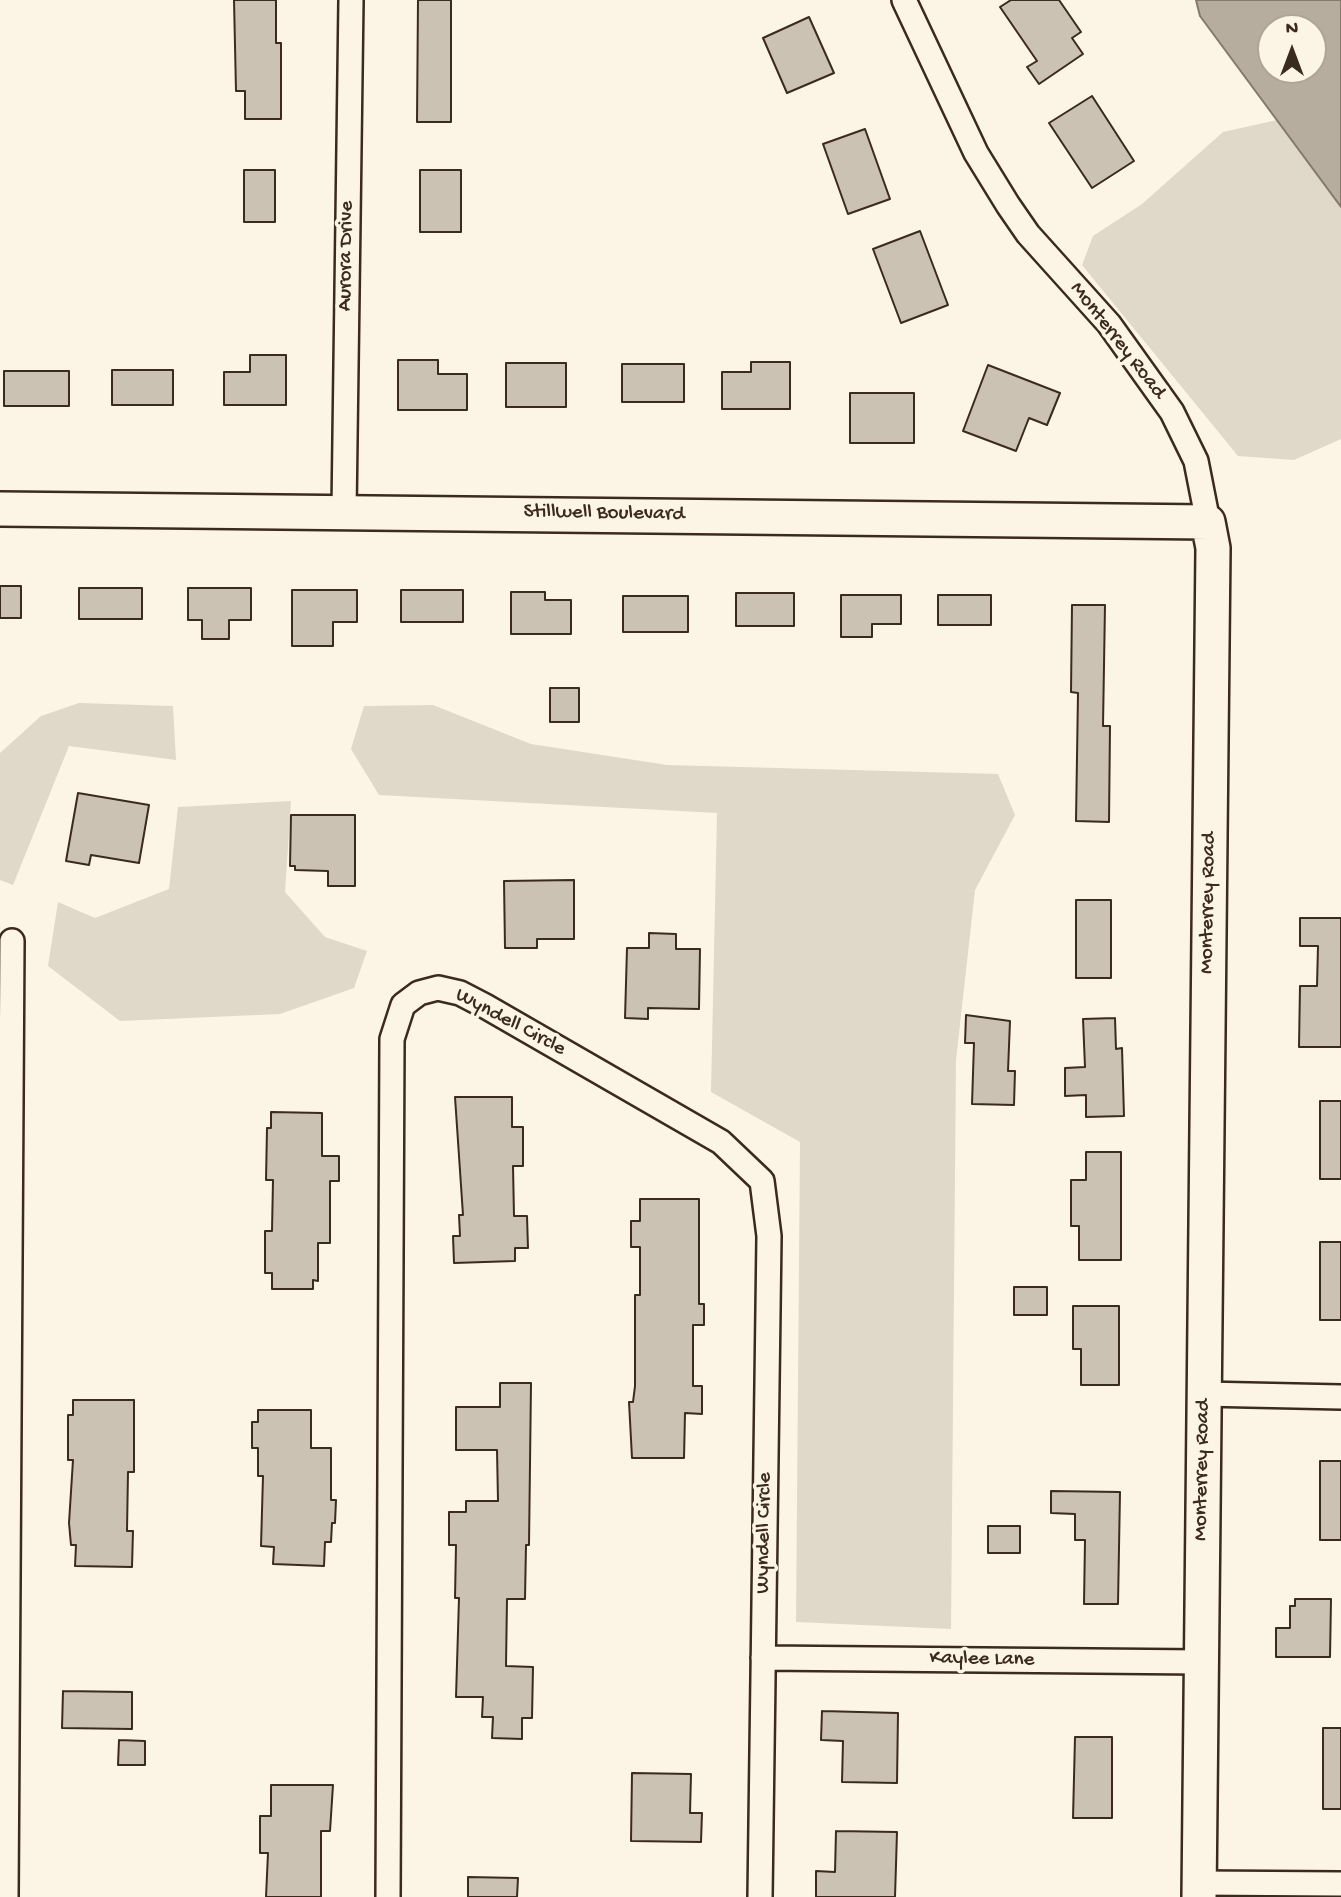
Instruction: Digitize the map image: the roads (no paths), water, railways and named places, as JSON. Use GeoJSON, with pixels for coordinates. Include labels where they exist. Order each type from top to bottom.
{"type":"FeatureCollection","features":[{"type":"Feature","properties":{"kind":"street","name":"Aurora Drive"},"geometry":{"type":"LineString","coordinates":[[344,511],[351,0]]}},
{"type":"Feature","properties":{"kind":"street","name":"Monterrey Road"},"geometry":{"type":"LineString","coordinates":[[904,0],[976,153],[1008,205],[1028,234],[1109,324],[1172,412],[1196,461],[1213,548],[1199,1890]]}},
{"type":"Feature","properties":{"kind":"street","name":"Stillwell Boulevard"},"geometry":{"type":"LineString","coordinates":[[0,509],[1208,522]]}},
{"type":"Feature","properties":{"kind":"street"},"geometry":{"type":"LineString","coordinates":[[6,1897],[12,941]]}},
{"type":"Feature","properties":{"kind":"street","name":"Wyndell Circle"},"geometry":{"type":"LineString","coordinates":[[388,1897],[392,1039],[402,1004],[419,993],[438,988],[460,993],[485,1006],[721,1142],[761,1181],[769,1236],[760,1897]]}},
{"type":"Feature","properties":{"kind":"street"},"geometry":{"type":"LineString","coordinates":[[1203,1394],[1341,1397]]}},
{"type":"Feature","properties":{"kind":"street","name":"Kaylee Lane"},"geometry":{"type":"LineString","coordinates":[[762,1658],[1201,1662]]}},
{"type":"Feature","properties":{"kind":"street"},"geometry":{"type":"LineString","coordinates":[[1199,1890],[1341,1884]]}}]}
